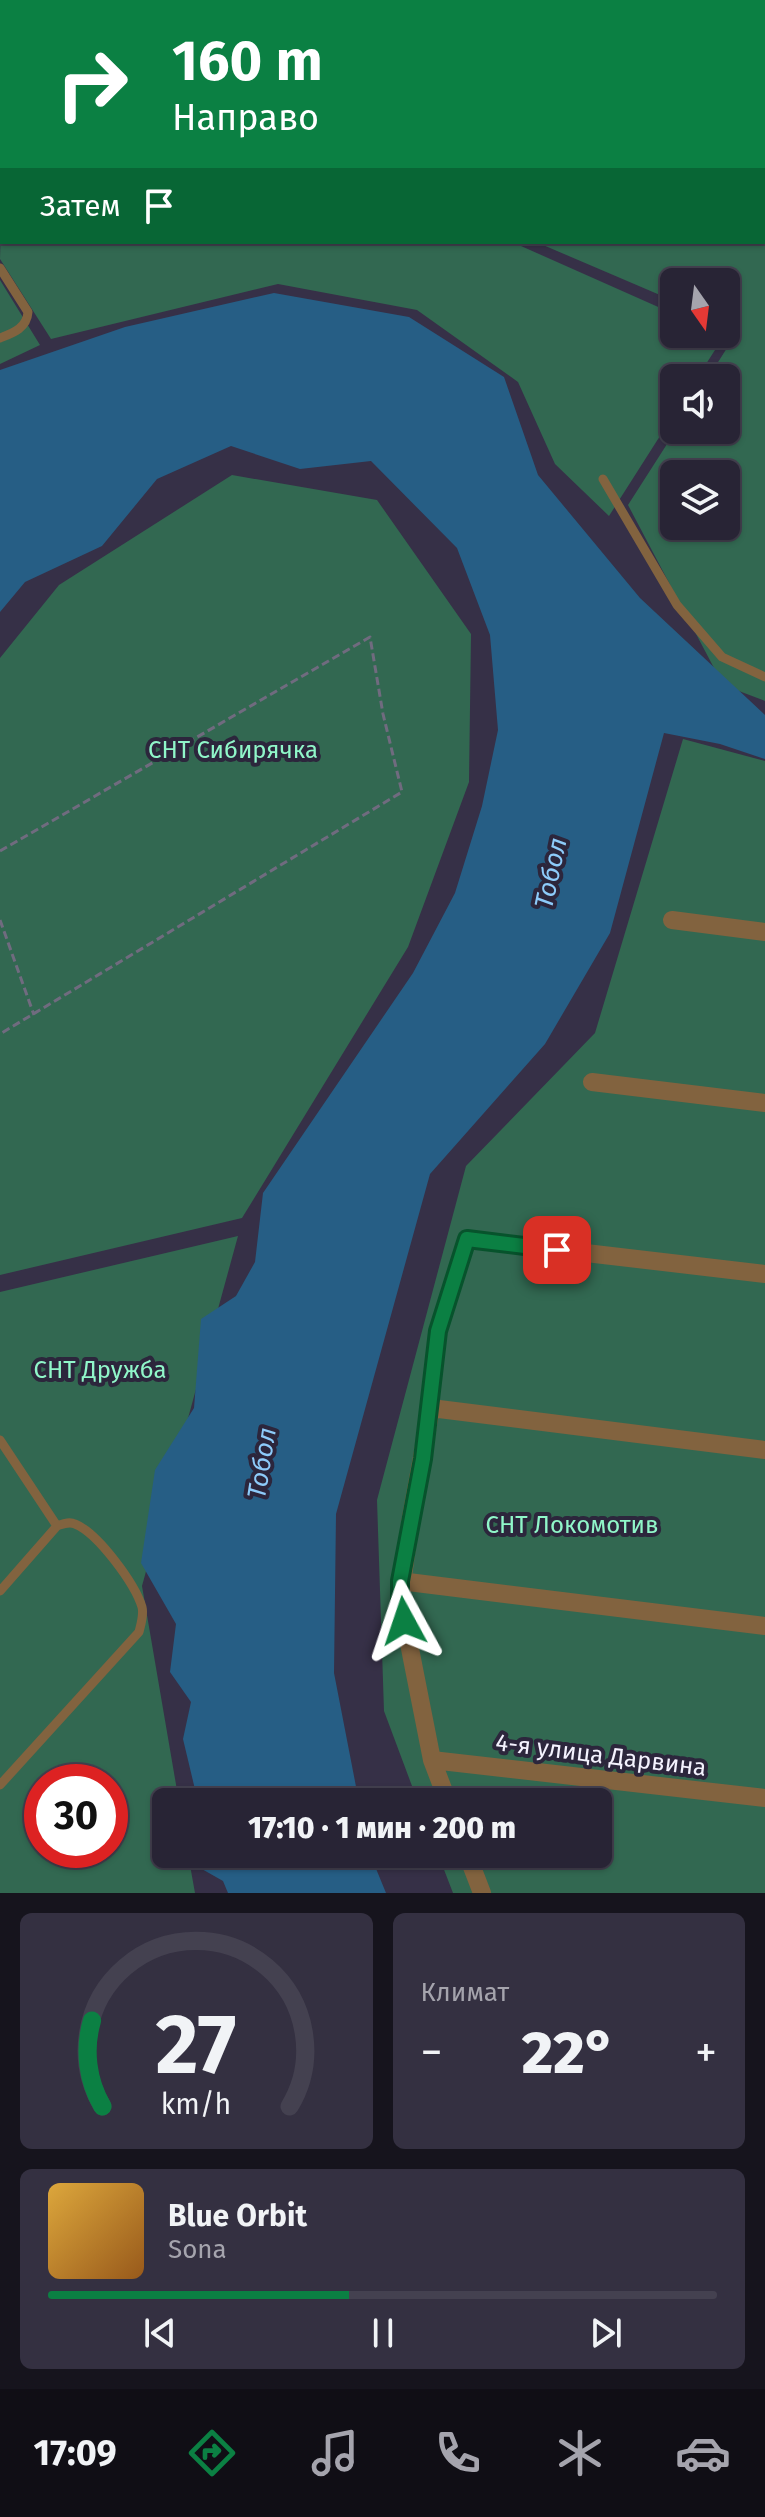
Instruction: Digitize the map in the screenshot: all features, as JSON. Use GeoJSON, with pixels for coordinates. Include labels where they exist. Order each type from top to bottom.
{"type":"FeatureCollection","features":[{"type":"Feature","properties":{"kind":"street"},"geometry":{"type":"LineString","coordinates":[[672,920],[765,932]]}},
{"type":"Feature","properties":{"kind":"street"},"geometry":{"type":"LineString","coordinates":[[592,1082],[765,1103]]}},
{"type":"Feature","properties":{"kind":"street"},"geometry":{"type":"LineString","coordinates":[[467,1239],[765,1274]]}},
{"type":"Feature","properties":{"kind":"street"},"geometry":{"type":"LineString","coordinates":[[443,1788],[432,1760],[402,1612],[400,1581],[431,1408],[765,1450]]}},
{"type":"Feature","properties":{"kind":"street"},"geometry":{"type":"LineString","coordinates":[[400,1581],[765,1626]]}},
{"type":"Feature","properties":{"kind":"street","name":"4-я улица Дарвина"},"geometry":{"type":"LineString","coordinates":[[432,1760],[765,1798]]}},
{"type":"Feature","properties":{"kind":"street"},"geometry":{"type":"LineString","coordinates":[[472,1868],[482,1893]]}},
{"type":"Feature","properties":{"kind":"lane"},"geometry":{"type":"LineString","coordinates":[[0,268],[28,312],[28,320],[19,330],[0,338]]}},
{"type":"Feature","properties":{"kind":"lane"},"geometry":{"type":"LineString","coordinates":[[603,479],[677,605],[722,657],[765,677]]}},
{"type":"Feature","properties":{"kind":"lane"},"geometry":{"type":"LineString","coordinates":[[431,1408],[438,1331],[467,1239]]}},
{"type":"Feature","properties":{"kind":"lane"},"geometry":{"type":"LineString","coordinates":[[0,1440],[57,1526]]}},
{"type":"Feature","properties":{"kind":"lane"},"geometry":{"type":"LineString","coordinates":[[0,1591],[57,1526],[76,1524],[108,1554],[143,1609],[139,1632],[0,1785]]}},
{"type":"Feature","properties":{"kind":"path"},"geometry":{"type":"LineString","coordinates":[[0,851],[370,637],[383,714],[402,792],[0,1034]]}},
{"type":"Feature","properties":{"kind":"path"},"geometry":{"type":"LineString","coordinates":[[0,920],[34,1015]]}},
{"type":"Feature","properties":{"kind":"green space"},"geometry":{"type":"Polygon","coordinates":[[[0,244],[516,244],[660,308],[660,348],[716,348],[706,364],[660,364],[660,436],[609,516],[555,464],[518,382],[417,310],[278,284],[51,339],[0,259],[0,244]]]}},
{"type":"Feature","properties":{"kind":"green space"},"geometry":{"type":"Polygon","coordinates":[[[541,244],[765,244],[765,701],[723,685],[628,505],[667,444],[740,444],[740,364],[717,364],[727,348],[740,348],[740,268],[660,268],[660,295],[541,244]]]}},
{"type":"Feature","properties":{"kind":"green space"},"geometry":{"type":"Polygon","coordinates":[[[0,280],[40,345],[0,364],[0,280]]]}},
{"type":"Feature","properties":{"kind":"green space","name":"СНТ Сибирячка"},"geometry":{"type":"Polygon","coordinates":[[[232,475],[377,500],[471,634],[469,782],[408,947],[242,1218],[0,1275],[0,658],[59,585],[232,475]]]}},
{"type":"Feature","properties":{"kind":"green space","name":"СНТ Локомотив"},"geometry":{"type":"Polygon","coordinates":[[[683,739],[765,761],[765,1893],[453,1893],[443,1868],[612,1868],[612,1788],[413,1788],[384,1711],[377,1500],[466,1166],[595,1033],[683,739]]]}},
{"type":"Feature","properties":{"kind":"green space","name":"СНТ Дружба"},"geometry":{"type":"Polygon","coordinates":[[[238,1236],[142,1586],[177,1788],[152,1788],[152,1868],[191,1868],[195,1893],[0,1893],[0,1292],[238,1236]]]}},
{"type":"Feature","properties":{"kind":"water","name":"Тобол"},"geometry":{"type":"Polygon","coordinates":[[[274,293],[409,317],[504,377],[538,475],[640,598],[765,715],[765,759],[720,744],[664,733],[610,933],[545,1044],[430,1174],[336,1514],[334,1673],[356,1788],[195,1788],[183,1739],[191,1702],[170,1672],[176,1624],[141,1563],[155,1470],[194,1408],[201,1319],[236,1296],[255,1262],[263,1193],[413,973],[455,893],[482,806],[498,730],[490,635],[457,548],[371,461],[300,469],[231,446],[157,479],[102,546],[25,582],[0,612],[0,370],[125,327],[274,293]]]}},
{"type":"Feature","properties":{"kind":"water"},"geometry":{"type":"Polygon","coordinates":[[[200,1868],[376,1868],[386,1893],[228,1893],[223,1881],[200,1868]]]}},
{"type":"Feature","properties":{"kind":"route"},"geometry":{"type":"LineString","coordinates":[[404,1621],[400,1581],[431,1408],[438,1331],[467,1239],[557,1250]]}}]}
